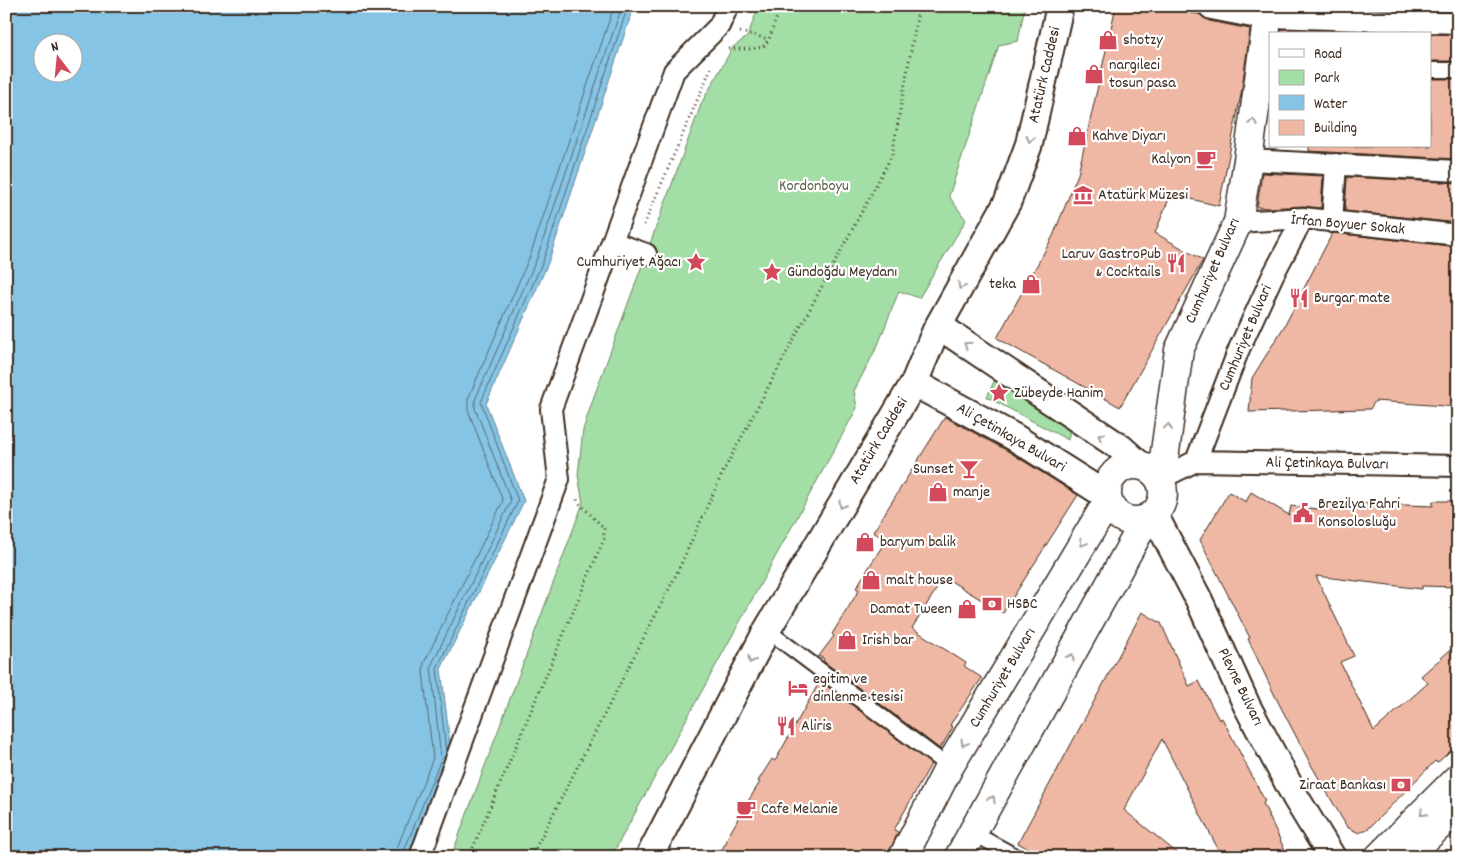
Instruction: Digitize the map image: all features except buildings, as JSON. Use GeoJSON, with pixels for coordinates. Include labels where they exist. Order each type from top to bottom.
{"type":"FeatureCollection","features":[{"type":"Feature","properties":{"kind":"street"},"geometry":{"type":"LineString","coordinates":[[420,857],[559,479],[552,409],[612,242],[674,71],[718,26],[728,6]]}},
{"type":"Feature","properties":{"kind":"street","name":"Atatürk Caddesi"},"geometry":{"type":"LineString","coordinates":[[649,857],[767,630],[914,383],[939,326],[1008,202],[1029,144],[1060,6]]}},
{"type":"Feature","properties":{"kind":"street"},"geometry":{"type":"LineString","coordinates":[[1212,6],[1268,12],[1422,14],[1458,22]]}},
{"type":"Feature","properties":{"kind":"street","name":"Cumhuriyet Bulvarı"},"geometry":{"type":"LineString","coordinates":[[1152,473],[1164,459],[1179,350],[1238,222],[1265,70],[1268,12]]}},
{"type":"Feature","properties":{"kind":"street"},"geometry":{"type":"LineString","coordinates":[[1248,160],[1458,170]]}},
{"type":"Feature","properties":{"kind":"street"},"geometry":{"type":"LineString","coordinates":[[1332,222],[1336,164]]}},
{"type":"Feature","properties":{"kind":"street","name":"İrfan Boyuer Sokak"},"geometry":{"type":"LineString","coordinates":[[1238,222],[1303,218],[1458,235]]}},
{"type":"Feature","properties":{"kind":"street","name":"Cumhuriyet Bulvari"},"geometry":{"type":"LineString","coordinates":[[1196,462],[1239,349],[1273,274],[1303,218]]}},
{"type":"Feature","properties":{"kind":"street"},"geometry":{"type":"LineString","coordinates":[[612,242],[646,254]]}},
{"type":"Feature","properties":{"kind":"street"},"geometry":{"type":"LineString","coordinates":[[939,326],[1121,448],[1152,473],[1164,494],[1162,501],[1150,517],[959,857]]}},
{"type":"Feature","properties":{"kind":"street","name":"Ali Çetinkaya Bulvari"},"geometry":{"type":"LineString","coordinates":[[914,383],[1014,437],[1107,499]]}},
{"type":"Feature","properties":{"kind":"street"},"geometry":{"type":"LineString","coordinates":[[1150,517],[1137,522],[1119,516],[1112,510],[1107,499],[1107,487],[1110,479],[1123,467],[1131,465],[1152,473],[1196,462]]}},
{"type":"Feature","properties":{"kind":"street","name":"Ali Çetinkaya Bulvarı"},"geometry":{"type":"LineString","coordinates":[[1196,462],[1458,466]]}},
{"type":"Feature","properties":{"kind":"street","name":"Cumhuriyet Bulvarı"},"geometry":{"type":"LineString","coordinates":[[903,857],[949,767],[1107,499]]}},
{"type":"Feature","properties":{"kind":"street","name":"Plevne Bulvarı"},"geometry":{"type":"LineString","coordinates":[[1150,517],[1199,600],[1247,706],[1296,798],[1332,857]]}},
{"type":"Feature","properties":{"kind":"street"},"geometry":{"type":"LineString","coordinates":[[1379,857],[1458,778]]}},
{"type":"Feature","properties":{"kind":"street"},"geometry":{"type":"LineString","coordinates":[[1296,798],[1313,857]]}},
{"type":"Feature","properties":{"kind":"street"},"geometry":{"type":"LineString","coordinates":[[1406,857],[1458,808]]}},
{"type":"Feature","properties":{"kind":"lane"},"geometry":{"type":"LineString","coordinates":[[1432,70],[1458,70]]}},
{"type":"Feature","properties":{"kind":"lane"},"geometry":{"type":"LineString","coordinates":[[767,630],[949,767]]}},
{"type":"Feature","properties":{"kind":"lane"},"geometry":{"type":"LineString","coordinates":[[973,833],[1017,857]]}},
{"type":"Feature","properties":{"kind":"path"},"geometry":{"type":"LineString","coordinates":[[718,26],[769,39],[781,6]]}},
{"type":"Feature","properties":{"kind":"path"},"geometry":{"type":"LineString","coordinates":[[531,857],[676,575],[723,472],[892,155],[919,6]]}},
{"type":"Feature","properties":{"kind":"path"},"geometry":{"type":"LineString","coordinates":[[469,857],[604,539],[604,528],[578,502],[574,490],[559,479]]}},
{"type":"Feature","properties":{"kind":"green space","name":"Kordonboyu"},"geometry":{"type":"Polygon","coordinates":[[[759,6],[1025,6],[1018,41],[999,45],[949,196],[966,220],[919,298],[899,291],[878,345],[854,391],[857,408],[611,857],[451,857],[583,503],[578,475],[583,430],[593,399],[702,102],[733,47],[747,37],[759,6]]]}},
{"type":"Feature","properties":{"kind":"green space"},"geometry":{"type":"Polygon","coordinates":[[[995,379],[1070,429],[1068,440],[987,397],[995,379]]]}},
{"type":"Feature","properties":{"kind":"water"},"geometry":{"type":"Polygon","coordinates":[[[6,6],[634,6],[548,263],[486,404],[524,501],[441,669],[452,760],[414,857],[6,857],[6,6]]]}},
{"type":"Feature","properties":{"kind":"place","name":"shotzy"},"geometry":{"type":"Point","coordinates":[1108,40]}},
{"type":"Feature","properties":{"kind":"place","name":"nargileci tosun pasa"},"geometry":{"type":"Point","coordinates":[1094,74]}},
{"type":"Feature","properties":{"kind":"place","name":"Kahve Diyarı"},"geometry":{"type":"Point","coordinates":[1077,136]}},
{"type":"Feature","properties":{"kind":"place","name":"Kalyon"},"geometry":{"type":"Point","coordinates":[1206,159]}},
{"type":"Feature","properties":{"kind":"place","name":"Atatürk Müzesi"},"geometry":{"type":"Point","coordinates":[1083,195]}},
{"type":"Feature","properties":{"kind":"place","name":"Cumhuriyet Ağacı"},"geometry":{"type":"Point","coordinates":[696,262]}},
{"type":"Feature","properties":{"kind":"place","name":"Laruv GastroPub & Cocktails"},"geometry":{"type":"Point","coordinates":[1176,263]}},
{"type":"Feature","properties":{"kind":"place","name":"Gündoğdu Meydanı"},"geometry":{"type":"Point","coordinates":[772,272]}},
{"type":"Feature","properties":{"kind":"place","name":"teka"},"geometry":{"type":"Point","coordinates":[1031,284]}},
{"type":"Feature","properties":{"kind":"place","name":"Burgar mate"},"geometry":{"type":"Point","coordinates":[1299,298]}},
{"type":"Feature","properties":{"kind":"place","name":"Zübeyde Hanim"},"geometry":{"type":"Point","coordinates":[999,393]}},
{"type":"Feature","properties":{"kind":"place","name":"Sunset"},"geometry":{"type":"Point","coordinates":[969,469]}},
{"type":"Feature","properties":{"kind":"place","name":"manje"},"geometry":{"type":"Point","coordinates":[938,492]}},
{"type":"Feature","properties":{"kind":"place","name":"Brezilya Fahri Konsolosluğu"},"geometry":{"type":"Point","coordinates":[1303,513]}},
{"type":"Feature","properties":{"kind":"place","name":"baryum balik"},"geometry":{"type":"Point","coordinates":[865,542]}},
{"type":"Feature","properties":{"kind":"place","name":"malt house"},"geometry":{"type":"Point","coordinates":[871,580]}},
{"type":"Feature","properties":{"kind":"place","name":"HSBC"},"geometry":{"type":"Point","coordinates":[992,604]}},
{"type":"Feature","properties":{"kind":"place","name":"Damat Tween"},"geometry":{"type":"Point","coordinates":[967,609]}},
{"type":"Feature","properties":{"kind":"place","name":"Irish bar"},"geometry":{"type":"Point","coordinates":[847,640]}},
{"type":"Feature","properties":{"kind":"place","name":"egitim ve dinlenme tesisi"},"geometry":{"type":"Point","coordinates":[798,688]}},
{"type":"Feature","properties":{"kind":"place","name":"Aliris"},"geometry":{"type":"Point","coordinates":[786,726]}},
{"type":"Feature","properties":{"kind":"place","name":"Ziraat Bankası"},"geometry":{"type":"Point","coordinates":[1401,785]}},
{"type":"Feature","properties":{"kind":"place","name":"Cafe Melanie"},"geometry":{"type":"Point","coordinates":[746,809]}}]}
